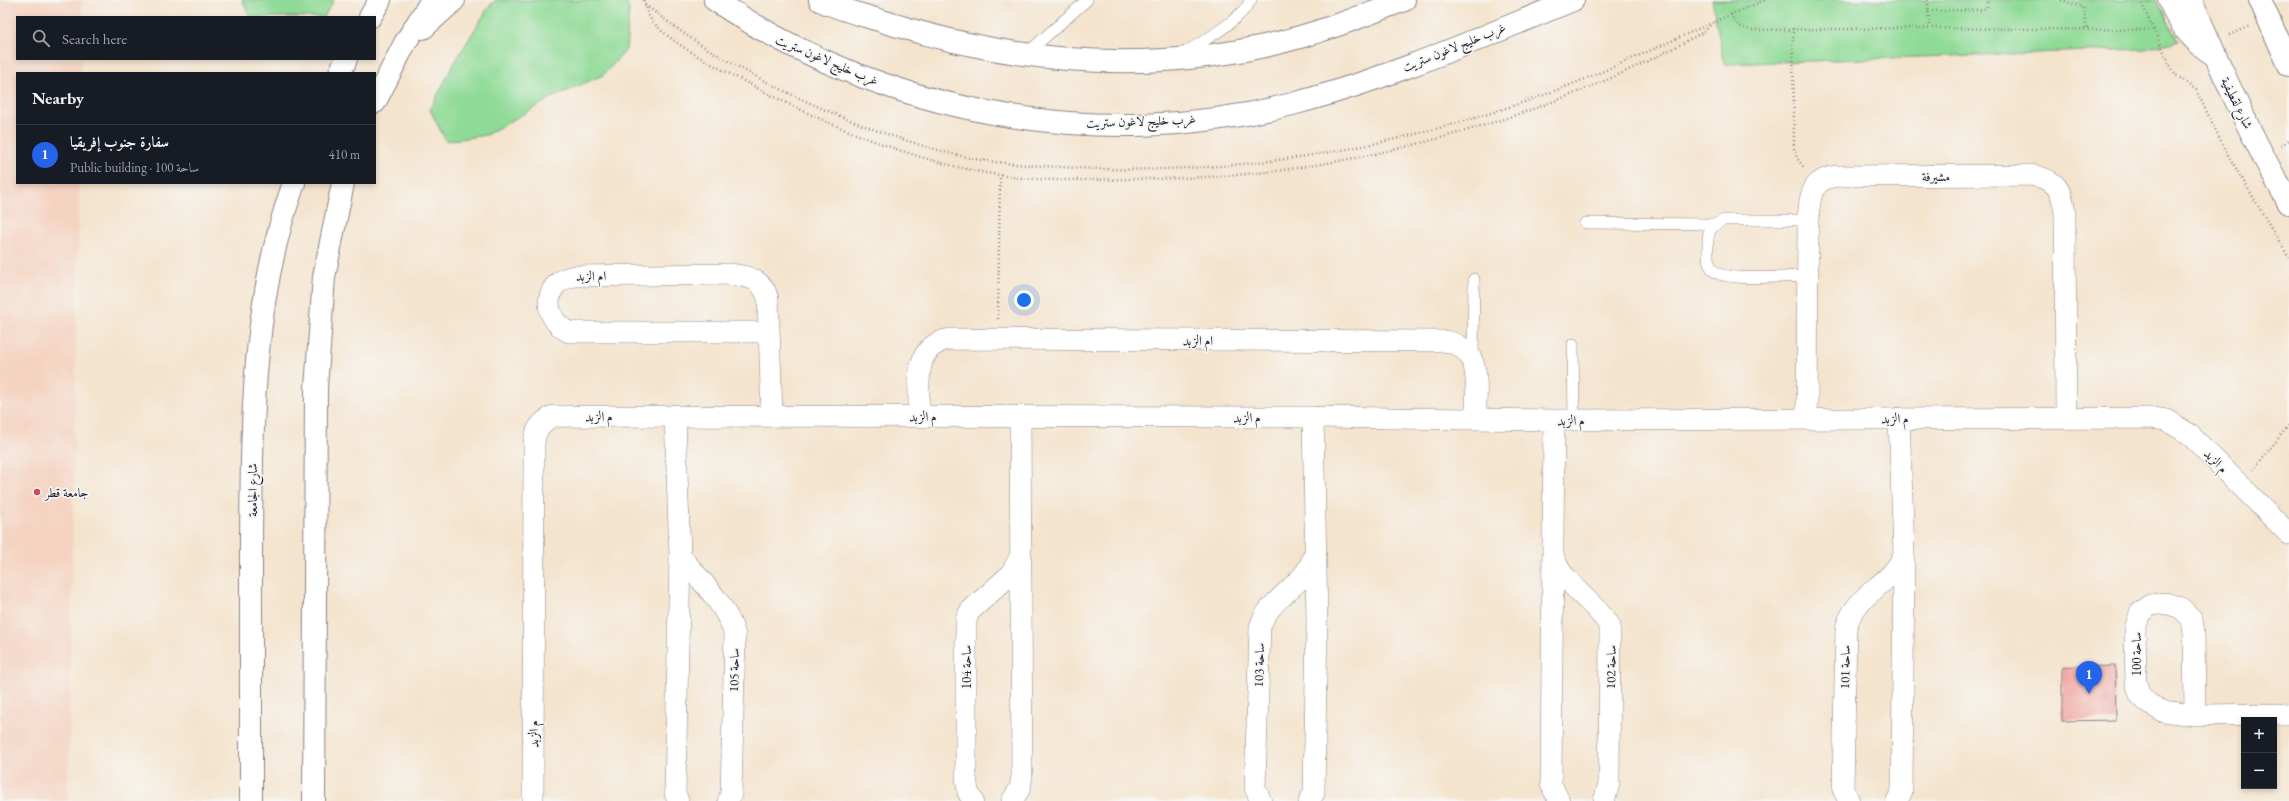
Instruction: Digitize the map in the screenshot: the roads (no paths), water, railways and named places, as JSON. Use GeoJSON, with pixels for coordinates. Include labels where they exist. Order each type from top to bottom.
{"type":"FeatureCollection","features":[{"type":"Feature","properties":{"kind":"street"},"geometry":{"type":"LineString","coordinates":[[369,16],[370,0]]}},
{"type":"Feature","properties":{"kind":"street"},"geometry":{"type":"LineString","coordinates":[[370,16],[380,0]]}},
{"type":"Feature","properties":{"kind":"street"},"geometry":{"type":"LineString","coordinates":[[376,100],[405,43],[432,0]]}},
{"type":"Feature","properties":{"kind":"street"},"geometry":{"type":"LineString","coordinates":[[405,43],[454,0]]}},
{"type":"Feature","properties":{"kind":"street","name":"غرب خليج لاغون ستريت"},"geometry":{"type":"LineString","coordinates":[[715,0],[780,41],[899,89],[973,110],[1076,123],[1122,124],[1228,117],[1297,103],[1368,82],[1573,0]]}},
{"type":"Feature","properties":{"kind":"street"},"geometry":{"type":"LineString","coordinates":[[825,1],[954,43],[1024,56],[1096,60],[1176,59],[1231,52],[1312,34],[1404,0]]}},
{"type":"Feature","properties":{"kind":"street"},"geometry":{"type":"LineString","coordinates":[[2169,0],[2188,35],[2199,45],[2212,49]]}},
{"type":"Feature","properties":{"kind":"street","name":"شارع لقطيفية"},"geometry":{"type":"LineString","coordinates":[[2191,0],[2212,49],[2272,174],[2289,203]]}},
{"type":"Feature","properties":{"kind":"street"},"geometry":{"type":"LineString","coordinates":[[2264,9],[2289,65]]}},
{"type":"Feature","properties":{"kind":"street"},"geometry":{"type":"LineString","coordinates":[[340,72],[346,60]]}},
{"type":"Feature","properties":{"kind":"street","name":"مشيرفة"},"geometry":{"type":"LineString","coordinates":[[1808,220],[1810,200],[1818,183],[1827,177],[2031,175],[2047,178],[2058,187],[2063,199],[2065,214],[2066,418]]}},
{"type":"Feature","properties":{"kind":"street","name":"شارع الجامعة"},"geometry":{"type":"LineString","coordinates":[[251,801],[252,461],[254,379],[258,338],[274,253],[294,184]]}},
{"type":"Feature","properties":{"kind":"street"},"geometry":{"type":"LineString","coordinates":[[314,801],[316,388],[324,277],[344,184]]}},
{"type":"Feature","properties":{"kind":"street"},"geometry":{"type":"LineString","coordinates":[[1807,419],[1808,220]]}},
{"type":"Feature","properties":{"kind":"street","name":"ام الزبد"},"geometry":{"type":"LineString","coordinates":[[769,332],[570,332],[561,328],[552,317],[550,300],[552,292],[557,285],[568,277],[744,275],[762,285],[766,291],[769,332],[772,416]]}},
{"type":"Feature","properties":{"kind":"street","name":"ام الزبد"},"geometry":{"type":"LineString","coordinates":[[919,416],[921,359],[931,346],[939,341],[950,339],[1444,341],[1463,346],[1473,358]]}},
{"type":"Feature","properties":{"kind":"street"},"geometry":{"type":"LineString","coordinates":[[1473,358],[1476,419]]}},
{"type":"Feature","properties":{"kind":"street","name":"م الزبد"},"geometry":{"type":"LineString","coordinates":[[533,801],[534,434],[545,420],[553,416],[1313,417],[1564,420],[2152,418],[2166,420],[2189,434],[2289,534]]}},
{"type":"Feature","properties":{"kind":"street"},"geometry":{"type":"LineString","coordinates":[[675,416],[680,556],[675,793],[678,801]]}},
{"type":"Feature","properties":{"kind":"street","name":"ساحة 104"},"geometry":{"type":"LineString","coordinates":[[1012,801],[1020,788],[1022,776],[1022,554],[1020,416]]}},
{"type":"Feature","properties":{"kind":"street","name":"ساحة 103"},"geometry":{"type":"LineString","coordinates":[[1309,801],[1314,793],[1317,621],[1313,417]]}},
{"type":"Feature","properties":{"kind":"street"},"geometry":{"type":"LineString","coordinates":[[1897,801],[1902,791],[1904,553],[1899,418]]}},
{"type":"Feature","properties":{"kind":"street","name":"ساحة 102"},"geometry":{"type":"LineString","coordinates":[[1559,801],[1551,784],[1553,554],[1564,420]]}},
{"type":"Feature","properties":{"kind":"street","name":"ساحة 103"},"geometry":{"type":"LineString","coordinates":[[1260,801],[1255,788],[1260,627],[1266,613],[1302,577],[1309,567],[1316,547]]}},
{"type":"Feature","properties":{"kind":"street","name":"ساحة 101"},"geometry":{"type":"LineString","coordinates":[[1850,801],[1843,789],[1846,628],[1855,607],[1895,570],[1901,562],[1904,553]]}},
{"type":"Feature","properties":{"kind":"street","name":"ساحة 104"},"geometry":{"type":"LineString","coordinates":[[973,801],[968,792],[966,777],[966,620],[970,611],[1011,574],[1022,554]]}},
{"type":"Feature","properties":{"kind":"street","name":"ساحة 102"},"geometry":{"type":"LineString","coordinates":[[1553,554],[1561,572],[1601,614],[1610,626],[1609,784],[1604,801]]}},
{"type":"Feature","properties":{"kind":"street","name":"ساحة 105"},"geometry":{"type":"LineString","coordinates":[[680,556],[722,606],[728,616],[735,635],[731,794],[728,801]]}},
{"type":"Feature","properties":{"kind":"street","name":"ساحة 100"},"geometry":{"type":"LineString","coordinates":[[2195,716],[2194,634],[2192,619],[2181,608],[2166,603],[2151,605],[2140,613],[2135,629],[2136,683],[2140,695],[2149,704],[2162,711],[2195,716],[2289,714]]}},
{"type":"Feature","properties":{"kind":"lane"},"geometry":{"type":"LineString","coordinates":[[1024,56],[1087,0]]}},
{"type":"Feature","properties":{"kind":"lane"},"geometry":{"type":"LineString","coordinates":[[1176,59],[1229,22],[1248,6],[1251,0]]}},
{"type":"Feature","properties":{"kind":"lane"},"geometry":{"type":"LineString","coordinates":[[1585,223],[1714,224],[1724,220],[1808,220]]}},
{"type":"Feature","properties":{"kind":"lane"},"geometry":{"type":"LineString","coordinates":[[1714,224],[1708,235],[1709,264],[1715,273],[1728,278],[1808,276]]}},
{"type":"Feature","properties":{"kind":"lane"},"geometry":{"type":"LineString","coordinates":[[1473,358],[1474,279]]}},
{"type":"Feature","properties":{"kind":"lane"},"geometry":{"type":"LineString","coordinates":[[1564,420],[1573,344]]}},
{"type":"Feature","properties":{"kind":"place","name":"جامعة قطر"},"geometry":{"type":"Point","coordinates":[37,492]}},
{"type":"Feature","properties":{"kind":"place","name":"سفارة جنوب إفريقيا"},"geometry":{"type":"Point","coordinates":[2089,694]}}]}
